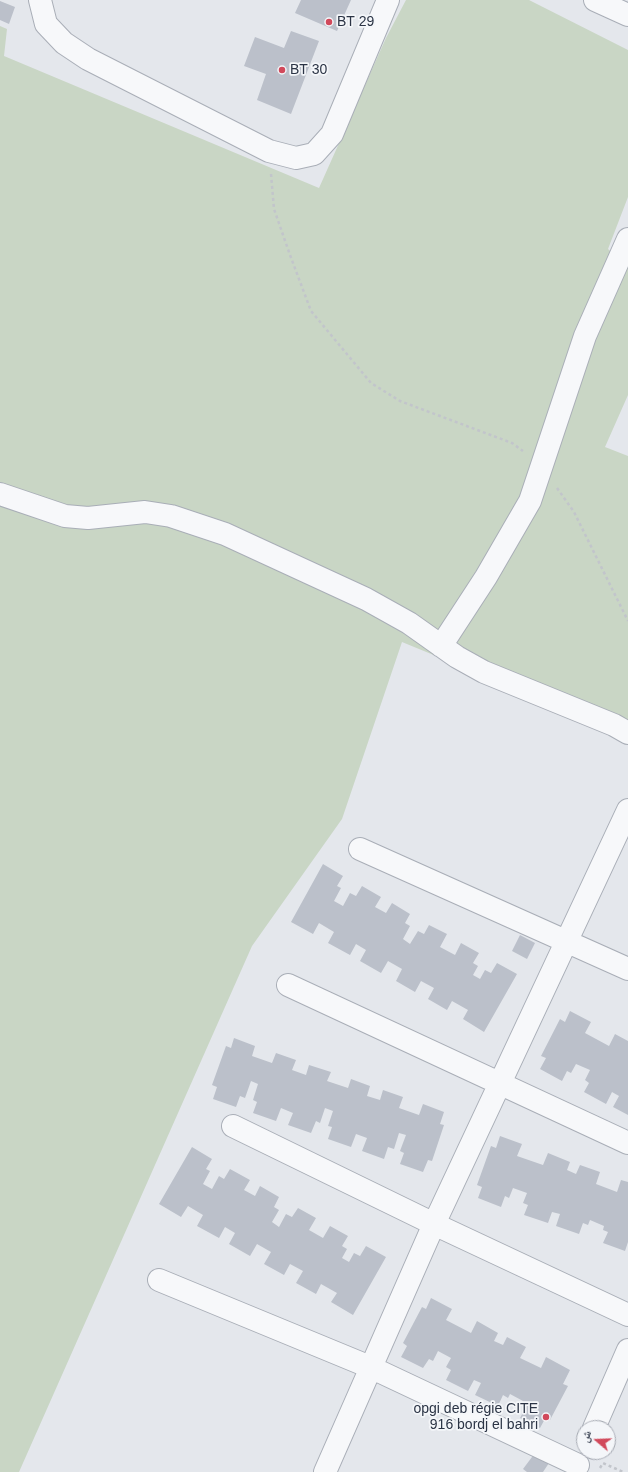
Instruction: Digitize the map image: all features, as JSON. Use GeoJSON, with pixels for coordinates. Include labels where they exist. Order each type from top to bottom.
{"type":"FeatureCollection","features":[{"type":"Feature","properties":{"kind":"street"},"geometry":{"type":"LineString","coordinates":[[40,0],[46,24],[64,43],[88,59],[269,151],[296,158],[314,154],[332,134],[388,0]]}},
{"type":"Feature","properties":{"kind":"street"},"geometry":{"type":"LineString","coordinates":[[599,1],[628,15]]}},
{"type":"Feature","properties":{"kind":"street"},"geometry":{"type":"LineString","coordinates":[[441,646],[486,577],[530,501],[585,336],[628,240]]}},
{"type":"Feature","properties":{"kind":"street"},"geometry":{"type":"LineString","coordinates":[[0,494],[65,516],[88,518],[145,512],[171,516],[225,534],[366,599],[409,623],[441,646],[484,672],[614,725],[628,733]]}},
{"type":"Feature","properties":{"kind":"street"},"geometry":{"type":"LineString","coordinates":[[325,1472],[370,1367],[498,1084],[628,810]]}},
{"type":"Feature","properties":{"kind":"street"},"geometry":{"type":"LineString","coordinates":[[360,849],[628,969]]}},
{"type":"Feature","properties":{"kind":"street"},"geometry":{"type":"LineString","coordinates":[[288,985],[498,1084],[628,1143]]}},
{"type":"Feature","properties":{"kind":"street"},"geometry":{"type":"LineString","coordinates":[[233,1126],[434,1224],[628,1315]]}},
{"type":"Feature","properties":{"kind":"street"},"geometry":{"type":"LineString","coordinates":[[159,1280],[370,1367],[579,1463]]}},
{"type":"Feature","properties":{"kind":"street"},"geometry":{"type":"LineString","coordinates":[[597,1420],[628,1350]]}},
{"type":"Feature","properties":{"kind":"path"},"geometry":{"type":"LineString","coordinates":[[269,151],[274,209],[311,311],[371,383],[400,401],[512,443],[542,466],[574,512],[628,621]]}},
{"type":"Feature","properties":{"kind":"path"},"geometry":{"type":"LineString","coordinates":[[603,1463],[624,1472]]}},
{"type":"Feature","properties":{"kind":"green space"},"geometry":{"type":"Polygon","coordinates":[[[406,0],[529,0],[628,50],[628,197],[608,249],[628,267],[628,395],[605,447],[628,456],[628,735],[402,642],[342,819],[252,946],[19,1472],[0,1472],[0,26],[7,29],[4,56],[319,188],[386,38],[406,0]]]}},
{"type":"Feature","properties":{"kind":"building","name":"BT 29"},"geometry":{"type":"Polygon","coordinates":[[[301,0],[351,0],[337,31],[295,13],[301,0]]]}},
{"type":"Feature","properties":{"kind":"building"},"geometry":{"type":"Polygon","coordinates":[[[0,1],[15,7],[9,24],[0,20],[0,1]]]}},
{"type":"Feature","properties":{"kind":"building","name":"BT 30"},"geometry":{"type":"Polygon","coordinates":[[[291,31],[319,41],[291,114],[257,100],[266,74],[244,66],[255,37],[284,48],[291,31]]]}},
{"type":"Feature","properties":{"kind":"building"},"geometry":{"type":"Polygon","coordinates":[[[323,864],[343,876],[337,886],[341,888],[334,901],[343,906],[350,893],[356,896],[362,886],[381,897],[375,907],[386,913],[392,903],[410,914],[405,923],[410,926],[403,939],[410,944],[418,931],[424,934],[429,925],[447,934],[440,947],[455,955],[461,943],[479,953],[473,963],[478,966],[473,975],[480,979],[485,970],[491,973],[497,963],[517,974],[484,1032],[463,1019],[468,1010],[452,1001],[447,1010],[428,999],[434,988],[421,981],[415,992],[396,981],[402,969],[388,961],[381,973],[360,961],[366,950],[356,944],[350,955],[328,943],[334,932],[319,923],[313,934],[291,922],[323,864]]]}},
{"type":"Feature","properties":{"kind":"building"},"geometry":{"type":"Polygon","coordinates":[[[520,935],[535,943],[527,959],[512,951],[520,935]]]}},
{"type":"Feature","properties":{"kind":"building"},"geometry":{"type":"Polygon","coordinates":[[[570,1011],[591,1022],[585,1033],[609,1046],[615,1034],[628,1041],[628,1115],[613,1107],[619,1096],[612,1092],[606,1104],[584,1092],[589,1083],[585,1080],[590,1070],[576,1064],[571,1073],[567,1071],[562,1081],[540,1069],[546,1058],[541,1056],[560,1019],[565,1022],[570,1011]]]}},
{"type":"Feature","properties":{"kind":"building"},"geometry":{"type":"Polygon","coordinates":[[[234,1038],[255,1046],[252,1056],[272,1063],[276,1053],[296,1060],[292,1070],[306,1075],[309,1065],[331,1072],[327,1081],[348,1088],[351,1079],[370,1086],[367,1096],[380,1100],[383,1090],[403,1097],[399,1108],[419,1115],[423,1104],[444,1112],[440,1124],[444,1125],[432,1161],[428,1160],[423,1172],[400,1164],[404,1153],[400,1151],[406,1135],[399,1133],[394,1149],[388,1147],[384,1159],[362,1151],[367,1138],[356,1134],[351,1147],[328,1139],[332,1127],[328,1126],[333,1111],[325,1108],[320,1123],[316,1121],[311,1133],[288,1125],[293,1113],[281,1108],[276,1121],[253,1113],[257,1102],[253,1100],[258,1084],[251,1081],[245,1098],[240,1096],[236,1107],[213,1099],[217,1087],[212,1085],[226,1046],[231,1048],[234,1038]]]}},
{"type":"Feature","properties":{"kind":"building"},"geometry":{"type":"Polygon","coordinates":[[[500,1136],[522,1144],[517,1156],[543,1165],[548,1153],[570,1162],[567,1170],[576,1174],[580,1165],[600,1172],[596,1184],[617,1192],[621,1180],[628,1182],[628,1242],[625,1251],[603,1243],[608,1232],[603,1230],[604,1226],[590,1220],[588,1225],[583,1223],[579,1234],[556,1226],[560,1214],[552,1212],[548,1223],[524,1215],[528,1205],[523,1203],[527,1193],[513,1188],[509,1198],[505,1196],[501,1207],[478,1198],[482,1187],[477,1185],[491,1146],[496,1148],[500,1136]]]}},
{"type":"Feature","properties":{"kind":"building"},"geometry":{"type":"Polygon","coordinates":[[[192,1147],[212,1159],[206,1169],[210,1171],[203,1184],[212,1189],[219,1176],[224,1179],[230,1169],[250,1180],[244,1190],[255,1196],[260,1186],[279,1197],[274,1207],[279,1210],[272,1222],[279,1227],[286,1214],[292,1217],[298,1208],[316,1218],[309,1230],[323,1238],[330,1226],[348,1236],[342,1246],[347,1249],[342,1258],[349,1262],[354,1253],[360,1256],[366,1246],[386,1257],[353,1315],[331,1302],[337,1293],[321,1284],[316,1294],[296,1283],[303,1271],[290,1264],[284,1275],[264,1264],[271,1252],[257,1244],[250,1256],[229,1244],[235,1233],[225,1227],[219,1238],[197,1226],[203,1215],[188,1206],[181,1217],[159,1204],[192,1147]]]}},
{"type":"Feature","properties":{"kind":"building"},"geometry":{"type":"Polygon","coordinates":[[[431,1298],[452,1309],[446,1320],[471,1333],[477,1321],[498,1333],[494,1341],[503,1345],[507,1337],[526,1347],[520,1358],[541,1368],[546,1357],[570,1370],[563,1384],[568,1386],[550,1420],[546,1417],[540,1428],[520,1418],[526,1407],[521,1405],[523,1401],[510,1394],[508,1398],[503,1395],[498,1406],[475,1395],[481,1383],[474,1380],[468,1391],[446,1380],[451,1370],[446,1367],[451,1358],[438,1351],[433,1361],[429,1359],[423,1368],[401,1357],[407,1346],[403,1343],[422,1307],[426,1309],[431,1298]]]}},
{"type":"Feature","properties":{"kind":"building"},"geometry":{"type":"Polygon","coordinates":[[[535,1453],[549,1463],[543,1472],[527,1472],[523,1469],[535,1453]]]}},
{"type":"Feature","properties":{"kind":"place","name":"BT 29"},"geometry":{"type":"Point","coordinates":[329,22]}},
{"type":"Feature","properties":{"kind":"place","name":"BT 30"},"geometry":{"type":"Point","coordinates":[282,70]}},
{"type":"Feature","properties":{"kind":"place","name":"opgi deb régie CITE 916 bordj el bahri"},"geometry":{"type":"Point","coordinates":[546,1417]}}]}
